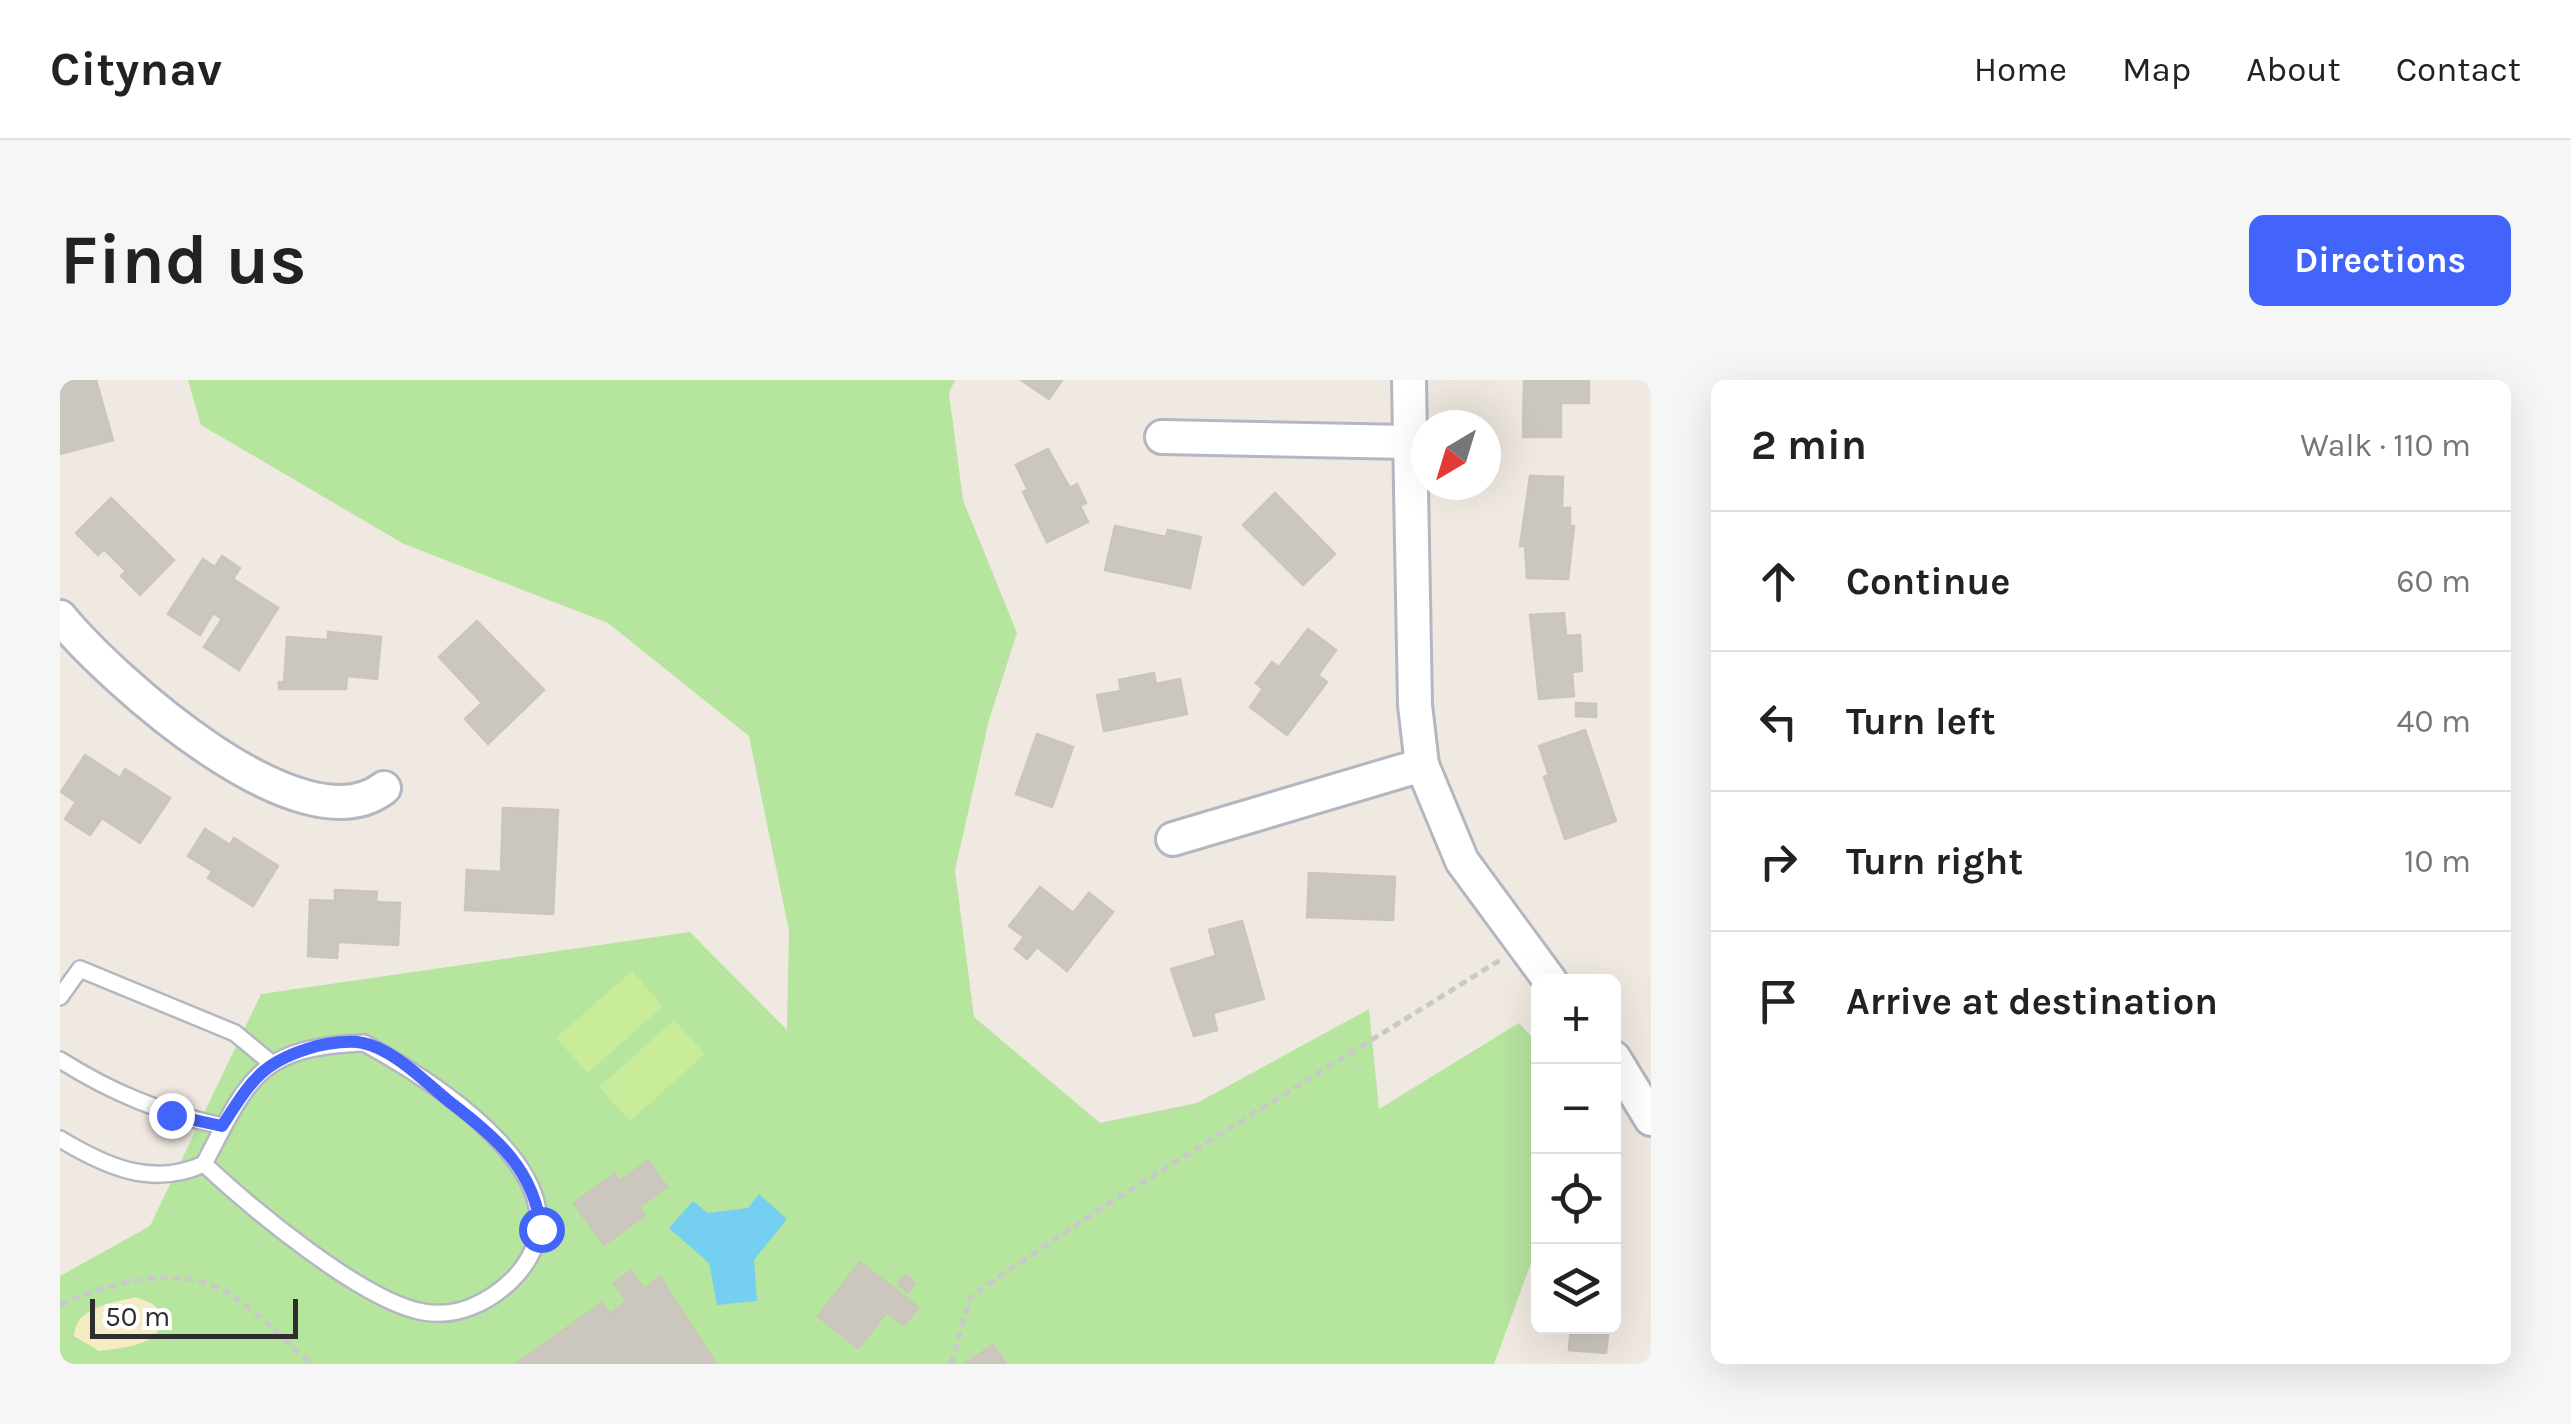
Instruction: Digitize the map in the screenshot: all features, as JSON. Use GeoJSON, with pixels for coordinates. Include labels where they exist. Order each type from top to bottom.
{"type":"FeatureCollection","features":[{"type":"Feature","properties":{"kind":"street"},"geometry":{"type":"LineString","coordinates":[[1409,380],[1415,705],[1422,764],[1462,861],[1546,974]]}},
{"type":"Feature","properties":{"kind":"street"},"geometry":{"type":"LineString","coordinates":[[1162,437],[1408,442]]}},
{"type":"Feature","properties":{"kind":"street"},"geometry":{"type":"LineString","coordinates":[[60,617],[117,678],[238,767],[302,798],[335,804],[354,804],[384,788]]}},
{"type":"Feature","properties":{"kind":"street"},"geometry":{"type":"LineString","coordinates":[[1173,839],[1422,764]]}},
{"type":"Feature","properties":{"kind":"street"},"geometry":{"type":"LineString","coordinates":[[1618,1064],[1651,1119]]}},
{"type":"Feature","properties":{"kind":"lane"},"geometry":{"type":"LineString","coordinates":[[60,997],[80,970],[235,1033],[270,1062]]}},
{"type":"Feature","properties":{"kind":"lane"},"geometry":{"type":"LineString","coordinates":[[60,1139],[102,1164],[138,1173],[165,1176],[204,1164],[222,1126],[270,1062],[324,1044],[364,1042],[395,1060],[475,1121],[518,1162],[538,1202],[541,1229],[532,1252],[514,1277],[479,1305],[426,1313],[369,1288],[268,1219],[204,1164]]}},
{"type":"Feature","properties":{"kind":"lane"},"geometry":{"type":"LineString","coordinates":[[60,1060],[107,1090],[171,1115],[222,1126]]}},
{"type":"Feature","properties":{"kind":"path"},"geometry":{"type":"LineString","coordinates":[[951,1364],[971,1296],[1104,1207],[1524,946]]}},
{"type":"Feature","properties":{"kind":"path"},"geometry":{"type":"LineString","coordinates":[[60,1305],[108,1283],[180,1278],[227,1292],[312,1364]]}},
{"type":"Feature","properties":{"kind":"green space"},"geometry":{"type":"Polygon","coordinates":[[[188,380],[955,380],[949,393],[963,500],[1017,633],[989,720],[955,870],[974,1017],[1100,1123],[1197,1103],[1369,1009],[1379,1109],[1519,1023],[1531,1036],[1531,1263],[1494,1364],[60,1364],[60,1276],[150,1226],[261,994],[690,932],[787,1030],[789,931],[749,736],[608,623],[404,544],[201,425],[188,380]]]}},
{"type":"Feature","properties":{"kind":"green space"},"geometry":{"type":"Polygon","coordinates":[[[632,971],[663,1006],[588,1073],[556,1038],[632,971]]]}},
{"type":"Feature","properties":{"kind":"green space"},"geometry":{"type":"Polygon","coordinates":[[[674,1020],[705,1054],[630,1121],[599,1087],[674,1020]]]}},
{"type":"Feature","properties":{"kind":"sand"},"geometry":{"type":"Polygon","coordinates":[[[136,1297],[153,1304],[164,1315],[156,1334],[149,1339],[99,1351],[74,1336],[76,1326],[88,1312],[136,1297]]]}},
{"type":"Feature","properties":{"kind":"water"},"geometry":{"type":"Polygon","coordinates":[[[759,1194],[787,1219],[754,1260],[757,1301],[717,1305],[709,1263],[669,1228],[693,1201],[708,1213],[748,1208],[759,1194]]]}},
{"type":"Feature","properties":{"kind":"building"},"geometry":{"type":"Polygon","coordinates":[[[60,380],[96,380],[113,440],[60,454],[60,380]]]}},
{"type":"Feature","properties":{"kind":"building"},"geometry":{"type":"Polygon","coordinates":[[[1021,380],[1062,380],[1049,399],[1021,380]]]}},
{"type":"Feature","properties":{"kind":"building"},"geometry":{"type":"Polygon","coordinates":[[[1524,380],[1589,380],[1589,403],[1561,403],[1561,437],[1523,437],[1524,380]]]}},
{"type":"Feature","properties":{"kind":"building"},"geometry":{"type":"Polygon","coordinates":[[[1048,449],[1070,488],[1077,484],[1086,503],[1080,506],[1088,522],[1047,542],[1023,492],[1028,490],[1016,465],[1048,449]]]}},
{"type":"Feature","properties":{"kind":"building"},"geometry":{"type":"Polygon","coordinates":[[[1530,476],[1563,477],[1562,508],[1570,508],[1570,526],[1574,526],[1568,579],[1527,578],[1525,546],[1520,546],[1530,476]]]}},
{"type":"Feature","properties":{"kind":"building"},"geometry":{"type":"Polygon","coordinates":[[[1275,493],[1335,554],[1303,585],[1243,525],[1275,493]]]}},
{"type":"Feature","properties":{"kind":"building"},"geometry":{"type":"Polygon","coordinates":[[[111,498],[174,560],[140,595],[121,576],[126,571],[104,549],[98,555],[76,533],[111,498]]]}},
{"type":"Feature","properties":{"kind":"building"},"geometry":{"type":"Polygon","coordinates":[[[1115,526],[1166,537],[1168,530],[1201,537],[1190,588],[1105,570],[1115,526]]]}},
{"type":"Feature","properties":{"kind":"building"},"geometry":{"type":"Polygon","coordinates":[[[222,556],[240,568],[233,579],[278,608],[239,670],[204,647],[222,619],[213,613],[200,635],[168,614],[203,559],[215,567],[222,556]]]}},
{"type":"Feature","properties":{"kind":"building"},"geometry":{"type":"Polygon","coordinates":[[[1564,613],[1566,636],[1580,635],[1582,671],[1572,672],[1574,696],[1539,699],[1530,615],[1564,613]]]}},
{"type":"Feature","properties":{"kind":"building"},"geometry":{"type":"Polygon","coordinates":[[[477,621],[544,690],[488,744],[465,719],[482,703],[439,657],[477,621]]]}},
{"type":"Feature","properties":{"kind":"building"},"geometry":{"type":"Polygon","coordinates":[[[1308,629],[1336,650],[1318,675],[1327,682],[1287,735],[1250,707],[1263,689],[1256,683],[1272,662],[1279,667],[1308,629]]]}},
{"type":"Feature","properties":{"kind":"building"},"geometry":{"type":"Polygon","coordinates":[[[328,632],[381,637],[377,679],[347,676],[346,689],[279,689],[279,682],[284,683],[287,637],[328,640],[328,632]]]}},
{"type":"Feature","properties":{"kind":"building"},"geometry":{"type":"Polygon","coordinates":[[[1154,673],[1156,684],[1180,679],[1187,714],[1104,731],[1097,695],[1121,691],[1119,680],[1154,673]]]}},
{"type":"Feature","properties":{"kind":"building"},"geometry":{"type":"Polygon","coordinates":[[[1576,703],[1596,704],[1596,717],[1576,716],[1576,703]]]}},
{"type":"Feature","properties":{"kind":"building"},"geometry":{"type":"Polygon","coordinates":[[[1585,730],[1616,821],[1565,839],[1544,777],[1549,775],[1539,746],[1585,730]]]}},
{"type":"Feature","properties":{"kind":"building"},"geometry":{"type":"Polygon","coordinates":[[[1037,734],[1073,747],[1052,807],[1016,794],[1037,734]]]}},
{"type":"Feature","properties":{"kind":"building"},"geometry":{"type":"Polygon","coordinates":[[[85,755],[120,778],[125,769],[170,798],[140,843],[102,818],[90,835],[65,819],[76,802],[61,792],[85,755]]]}},
{"type":"Feature","properties":{"kind":"building"},"geometry":{"type":"Polygon","coordinates":[[[503,808],[558,810],[553,914],[465,910],[467,870],[501,872],[503,808]]]}},
{"type":"Feature","properties":{"kind":"building"},"geometry":{"type":"Polygon","coordinates":[[[205,829],[230,845],[234,838],[278,866],[253,906],[208,878],[212,871],[188,856],[205,829]]]}},
{"type":"Feature","properties":{"kind":"building"},"geometry":{"type":"Polygon","coordinates":[[[1309,873],[1395,877],[1393,920],[1307,917],[1309,873]]]}},
{"type":"Feature","properties":{"kind":"building"},"geometry":{"type":"Polygon","coordinates":[[[1040,887],[1073,913],[1089,893],[1113,912],[1067,971],[1037,947],[1027,959],[1015,949],[1024,937],[1009,926],[1040,887]]]}},
{"type":"Feature","properties":{"kind":"building"},"geometry":{"type":"Polygon","coordinates":[[[335,890],[377,892],[376,902],[400,903],[398,945],[338,942],[337,958],[308,956],[310,900],[335,901],[335,890]]]}},
{"type":"Feature","properties":{"kind":"building"},"geometry":{"type":"Polygon","coordinates":[[[1242,921],[1264,999],[1213,1013],[1217,1030],[1194,1036],[1171,969],[1216,956],[1209,930],[1242,921]]]}},
{"type":"Feature","properties":{"kind":"building"},"geometry":{"type":"Polygon","coordinates":[[[648,1161],[667,1187],[639,1207],[645,1215],[604,1245],[574,1203],[615,1174],[620,1181],[648,1161]]]}},
{"type":"Feature","properties":{"kind":"building"},"geometry":{"type":"Polygon","coordinates":[[[860,1262],[918,1307],[904,1325],[887,1312],[858,1348],[818,1316],[860,1262]]]}},
{"type":"Feature","properties":{"kind":"building"},"geometry":{"type":"Polygon","coordinates":[[[631,1271],[644,1289],[660,1277],[716,1364],[516,1364],[602,1303],[610,1314],[627,1301],[614,1283],[631,1271]]]}},
{"type":"Feature","properties":{"kind":"building"},"geometry":{"type":"Polygon","coordinates":[[[906,1275],[915,1285],[907,1292],[898,1283],[906,1275]]]}},
{"type":"Feature","properties":{"kind":"building"},"geometry":{"type":"Polygon","coordinates":[[[1570,1334],[1608,1334],[1606,1353],[1569,1350],[1570,1334]]]}},
{"type":"Feature","properties":{"kind":"building"},"geometry":{"type":"Polygon","coordinates":[[[993,1345],[1006,1364],[965,1364],[993,1345]]]}},
{"type":"Feature","properties":{"kind":"route"},"geometry":{"type":"LineString","coordinates":[[171,1115],[222,1126],[248,1086],[270,1062],[324,1044],[364,1042],[395,1060],[475,1121],[518,1162],[538,1202],[541,1229]]}}]}
